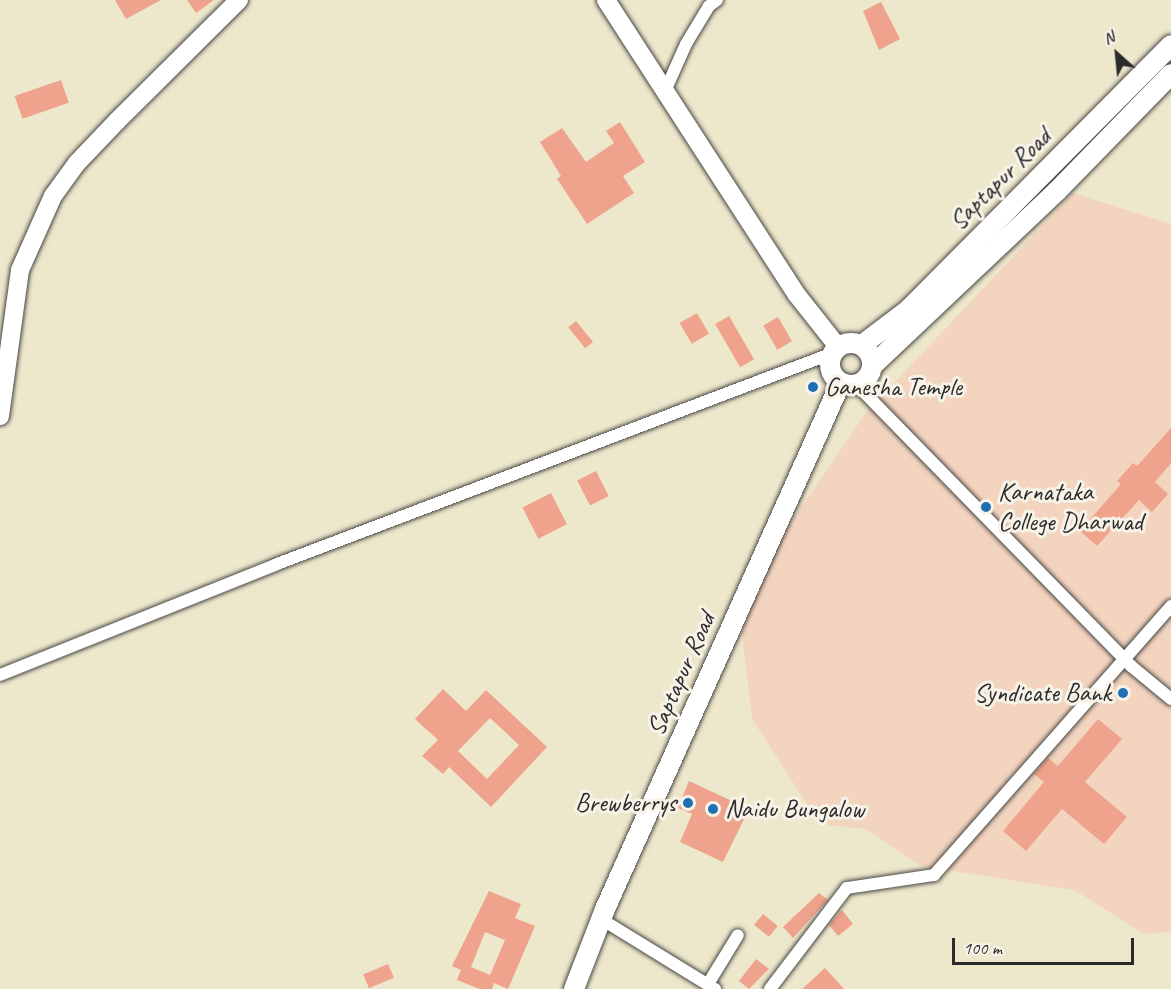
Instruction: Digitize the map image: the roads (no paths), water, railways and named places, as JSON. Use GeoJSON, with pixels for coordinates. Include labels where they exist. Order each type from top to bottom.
{"type":"FeatureCollection","features":[{"type":"Feature","properties":{"kind":"main road","name":"Saptapur Road"},"geometry":{"type":"LineString","coordinates":[[861,345],[908,309],[1171,45]]}},
{"type":"Feature","properties":{"kind":"main road","name":"Saptapur Road"},"geometry":{"type":"LineString","coordinates":[[872,366],[1057,191],[1171,74]]}},
{"type":"Feature","properties":{"kind":"main road"},"geometry":{"type":"LineString","coordinates":[[861,345],[871,358],[872,366],[869,374],[849,383],[831,369],[836,350],[861,345]]}},
{"type":"Feature","properties":{"kind":"main road","name":"Saptapur Road"},"geometry":{"type":"LineString","coordinates":[[573,989],[601,919],[849,383]]}},
{"type":"Feature","properties":{"kind":"street"},"geometry":{"type":"LineString","coordinates":[[0,416],[20,270],[53,196],[85,155],[239,0]]}},
{"type":"Feature","properties":{"kind":"street"},"geometry":{"type":"LineString","coordinates":[[0,675],[277,564],[836,350],[797,294],[606,0]]}},
{"type":"Feature","properties":{"kind":"street"},"geometry":{"type":"LineString","coordinates":[[665,91],[686,44],[709,6],[717,0]]}},
{"type":"Feature","properties":{"kind":"street"},"geometry":{"type":"LineString","coordinates":[[849,383],[1123,659],[1171,699]]}},
{"type":"Feature","properties":{"kind":"street"},"geometry":{"type":"LineString","coordinates":[[770,989],[847,888],[934,875],[1171,606]]}},
{"type":"Feature","properties":{"kind":"street"},"geometry":{"type":"LineString","coordinates":[[601,919],[711,986],[738,935]]}},
{"type":"Feature","properties":{"kind":"place","name":"Ganesha Temple"},"geometry":{"type":"Point","coordinates":[813,387]}},
{"type":"Feature","properties":{"kind":"place","name":"Karnataka College Dharwad"},"geometry":{"type":"Point","coordinates":[986,507]}},
{"type":"Feature","properties":{"kind":"place","name":"Syndicate Bank"},"geometry":{"type":"Point","coordinates":[1123,693]}},
{"type":"Feature","properties":{"kind":"place","name":"Brewberrys"},"geometry":{"type":"Point","coordinates":[688,803]}},
{"type":"Feature","properties":{"kind":"place","name":"Naidu Bungalow"},"geometry":{"type":"Point","coordinates":[713,809]}}]}
